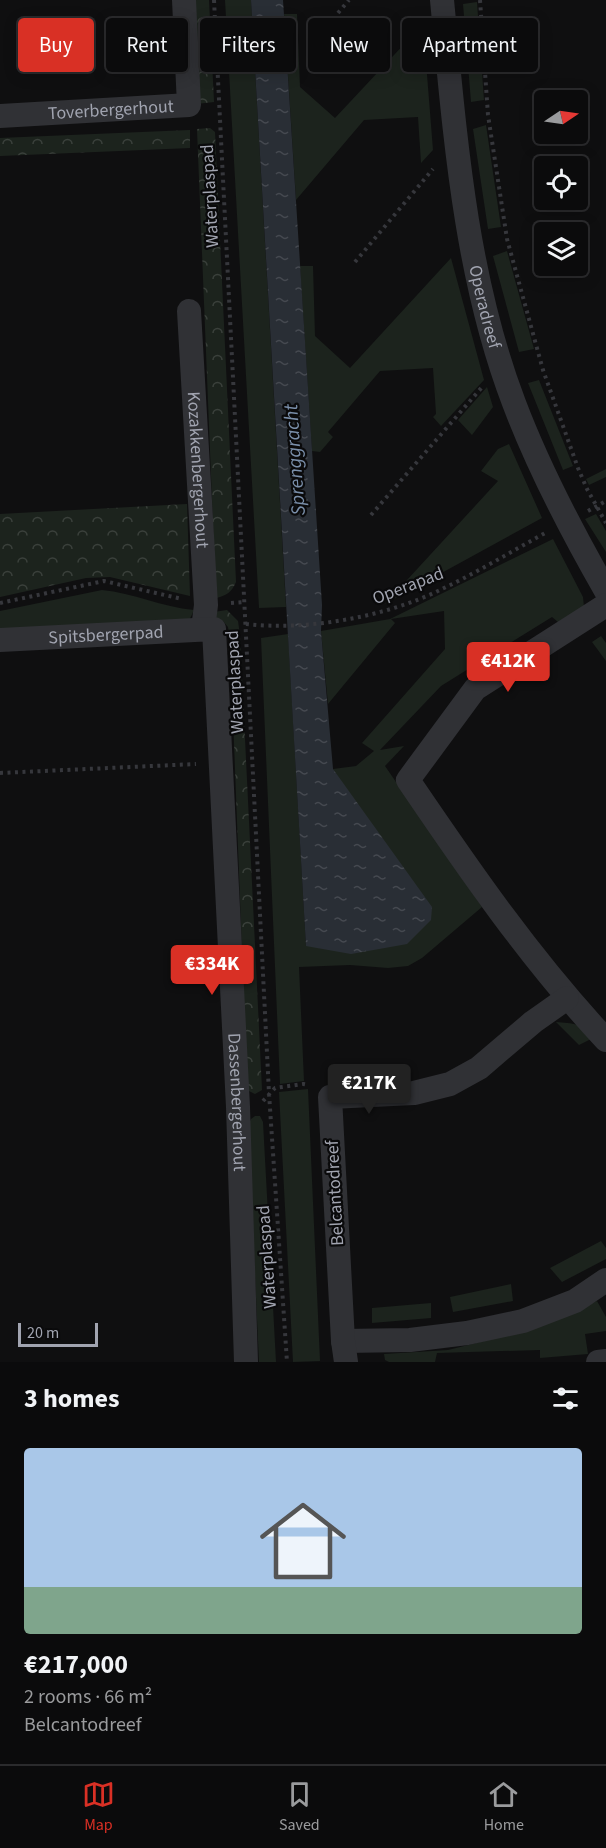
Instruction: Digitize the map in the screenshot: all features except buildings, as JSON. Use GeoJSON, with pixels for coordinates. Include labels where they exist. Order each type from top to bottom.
{"type":"FeatureCollection","features":[{"type":"Feature","properties":{"kind":"street","name":"Toverbergerhout"},"geometry":{"type":"LineString","coordinates":[[0,116],[189,105],[184,0]]}},
{"type":"Feature","properties":{"kind":"street","name":"Operadreef"},"geometry":{"type":"LineString","coordinates":[[442,0],[455,143],[481,292],[501,365],[546,479],[606,591]]}},
{"type":"Feature","properties":{"kind":"street","name":"Kozakkenbergerhout"},"geometry":{"type":"LineString","coordinates":[[189,311],[208,629]]}},
{"type":"Feature","properties":{"kind":"street"},"geometry":{"type":"LineString","coordinates":[[606,605],[475,689],[408,780],[489,898],[567,998],[606,1040]]}},
{"type":"Feature","properties":{"kind":"street","name":"Spitsbergerpad"},"geometry":{"type":"LineString","coordinates":[[0,640],[208,629]]}},
{"type":"Feature","properties":{"kind":"street","name":"Dassenbergerhout"},"geometry":{"type":"LineString","coordinates":[[208,629],[221,763],[238,1107],[246,1362]]}},
{"type":"Feature","properties":{"kind":"street"},"geometry":{"type":"LineString","coordinates":[[330,1097],[414,1093],[450,1084],[479,1068],[533,1022],[567,998]]}},
{"type":"Feature","properties":{"kind":"street","name":"Belcantodreef"},"geometry":{"type":"LineString","coordinates":[[330,1097],[345,1351],[467,1333],[523,1321],[575,1302],[606,1280]]}},
{"type":"Feature","properties":{"kind":"street"},"geometry":{"type":"LineString","coordinates":[[598,1362],[606,1361]]}},
{"type":"Feature","properties":{"kind":"path","name":"Waterplaspad"},"geometry":{"type":"LineString","coordinates":[[214,0],[270,1093],[287,1362]]}},
{"type":"Feature","properties":{"kind":"path"},"geometry":{"type":"LineString","coordinates":[[338,13],[349,0]]}},
{"type":"Feature","properties":{"kind":"path"},"geometry":{"type":"LineString","coordinates":[[480,0],[488,115],[507,239],[543,370],[578,468],[606,523]]}},
{"type":"Feature","properties":{"kind":"path"},"geometry":{"type":"LineString","coordinates":[[354,262],[455,143]]}},
{"type":"Feature","properties":{"kind":"path"},"geometry":{"type":"LineString","coordinates":[[370,515],[501,365]]}},
{"type":"Feature","properties":{"kind":"path","name":"Operapad"},"geometry":{"type":"LineString","coordinates":[[246,624],[275,627],[341,620],[367,616],[408,603],[441,590],[567,522]]}},
{"type":"Feature","properties":{"kind":"path","name":"Spitsbergerpad"},"geometry":{"type":"LineString","coordinates":[[0,603],[104,581],[206,605],[245,602]]}},
{"type":"Feature","properties":{"kind":"path"},"geometry":{"type":"LineString","coordinates":[[0,772],[221,763]]}},
{"type":"Feature","properties":{"kind":"path"},"geometry":{"type":"LineString","coordinates":[[238,1107],[260,1104],[275,1088],[303,1084],[320,1088],[330,1097]]}},
{"type":"Feature","properties":{"kind":"green space"},"geometry":{"type":"Polygon","coordinates":[[[190,0],[209,0],[210,18],[200,18],[200,72],[213,72],[214,102],[196,104],[190,0]]]}},
{"type":"Feature","properties":{"kind":"green space"},"geometry":{"type":"Polygon","coordinates":[[[225,0],[251,0],[252,18],[226,18],[225,0]]]}},
{"type":"Feature","properties":{"kind":"green space"},"geometry":{"type":"Polygon","coordinates":[[[477,2],[478,18],[464,18],[463,4],[477,2]]]}},
{"type":"Feature","properties":{"kind":"green space"},"geometry":{"type":"Polygon","coordinates":[[[284,14],[297,14],[300,87],[335,118],[378,72],[390,72],[390,59],[402,46],[402,72],[427,72],[433,150],[421,163],[418,117],[364,120],[296,200],[288,72],[296,72],[296,18],[284,18],[284,14]]]}},
{"type":"Feature","properties":{"kind":"green space"},"geometry":{"type":"Polygon","coordinates":[[[229,72],[255,72],[286,607],[259,608],[229,72]]]}},
{"type":"Feature","properties":{"kind":"green space"},"geometry":{"type":"Polygon","coordinates":[[[469,72],[482,72],[484,100],[471,102],[469,72]]]}},
{"type":"Feature","properties":{"kind":"green space"},"geometry":{"type":"Polygon","coordinates":[[[486,125],[501,227],[488,229],[473,129],[486,125]]]}},
{"type":"Feature","properties":{"kind":"green space"},"geometry":{"type":"Polygon","coordinates":[[[210,128],[215,132],[236,582],[228,593],[216,598],[197,129],[210,128]]]}},
{"type":"Feature","properties":{"kind":"green space"},"geometry":{"type":"Polygon","coordinates":[[[190,130],[190,148],[0,156],[0,138],[190,130]]]}},
{"type":"Feature","properties":{"kind":"green space"},"geometry":{"type":"Polygon","coordinates":[[[507,251],[534,349],[519,352],[493,256],[507,251]]]}},
{"type":"Feature","properties":{"kind":"green space"},"geometry":{"type":"Polygon","coordinates":[[[451,258],[484,380],[441,426],[433,417],[436,414],[433,368],[380,371],[328,432],[333,437],[320,452],[312,451],[300,266],[313,266],[315,336],[350,368],[451,258]]]}},
{"type":"Feature","properties":{"kind":"green space"},"geometry":{"type":"Polygon","coordinates":[[[539,380],[573,466],[563,470],[528,383],[539,380]]]}},
{"type":"Feature","properties":{"kind":"green space"},"geometry":{"type":"Polygon","coordinates":[[[487,387],[493,407],[472,435],[458,420],[487,387]]]}},
{"type":"Feature","properties":{"kind":"green space"},"geometry":{"type":"Polygon","coordinates":[[[509,444],[542,518],[385,604],[498,481],[481,471],[498,449],[509,444]]]}},
{"type":"Feature","properties":{"kind":"green space"},"geometry":{"type":"Polygon","coordinates":[[[606,469],[606,477],[589,485],[586,479],[606,469]]]}},
{"type":"Feature","properties":{"kind":"green space"},"geometry":{"type":"Polygon","coordinates":[[[187,504],[190,596],[110,577],[86,578],[0,597],[0,514],[187,504]]]}},
{"type":"Feature","properties":{"kind":"green space"},"geometry":{"type":"Polygon","coordinates":[[[596,514],[606,531],[606,552],[585,519],[596,514]]]}},
{"type":"Feature","properties":{"kind":"green space"},"geometry":{"type":"Polygon","coordinates":[[[553,539],[583,597],[584,607],[565,628],[552,617],[441,686],[380,750],[404,746],[385,766],[482,907],[422,958],[408,966],[388,968],[350,965],[299,967],[304,1081],[280,1084],[261,638],[288,634],[306,946],[341,784],[333,769],[356,766],[374,751],[362,743],[445,649],[444,611],[391,619],[395,623],[328,704],[321,631],[390,619],[553,539]]]}},
{"type":"Feature","properties":{"kind":"green space"},"geometry":{"type":"Polygon","coordinates":[[[102,590],[194,610],[188,623],[0,631],[0,611],[102,590]]]}},
{"type":"Feature","properties":{"kind":"green space"},"geometry":{"type":"Polygon","coordinates":[[[227,610],[238,621],[240,636],[262,1090],[255,1094],[249,1091],[247,1081],[230,638],[228,627],[223,621],[215,621],[214,612],[227,610]]]}},
{"type":"Feature","properties":{"kind":"green space"},"geometry":{"type":"Polygon","coordinates":[[[601,636],[606,643],[606,661],[592,642],[601,636]]]}},
{"type":"Feature","properties":{"kind":"green space"},"geometry":{"type":"Polygon","coordinates":[[[556,1022],[577,1025],[587,1029],[595,1037],[579,1045],[556,1022]]]}},
{"type":"Feature","properties":{"kind":"green space"},"geometry":{"type":"Polygon","coordinates":[[[308,1089],[320,1361],[293,1362],[279,1092],[308,1089]]]}},
{"type":"Feature","properties":{"kind":"green space"},"geometry":{"type":"Polygon","coordinates":[[[255,1116],[260,1116],[263,1122],[276,1362],[259,1362],[248,1125],[255,1116]]]}},
{"type":"Feature","properties":{"kind":"green space"},"geometry":{"type":"Polygon","coordinates":[[[601,1241],[606,1248],[606,1259],[562,1282],[550,1268],[601,1241]]]}},
{"type":"Feature","properties":{"kind":"green space"},"geometry":{"type":"Polygon","coordinates":[[[511,1284],[513,1301],[453,1312],[450,1297],[511,1284]]]}},
{"type":"Feature","properties":{"kind":"green space"},"geometry":{"type":"Polygon","coordinates":[[[597,1301],[606,1317],[606,1331],[585,1334],[588,1354],[540,1358],[540,1350],[437,1353],[435,1362],[389,1362],[385,1360],[384,1354],[448,1350],[528,1330],[597,1301]]]}},
{"type":"Feature","properties":{"kind":"green space"},"geometry":{"type":"Polygon","coordinates":[[[431,1303],[431,1318],[372,1323],[372,1308],[431,1303]]]}},
{"type":"Feature","properties":{"kind":"water"},"geometry":{"type":"Polygon","coordinates":[[[251,0],[283,0],[284,18],[252,18],[251,0]]]}},
{"type":"Feature","properties":{"kind":"water","name":"Sprenggracht"},"geometry":{"type":"Polygon","coordinates":[[[255,72],[288,72],[322,605],[321,631],[333,769],[432,907],[431,920],[407,944],[351,954],[306,946],[255,72]]]}}]}
